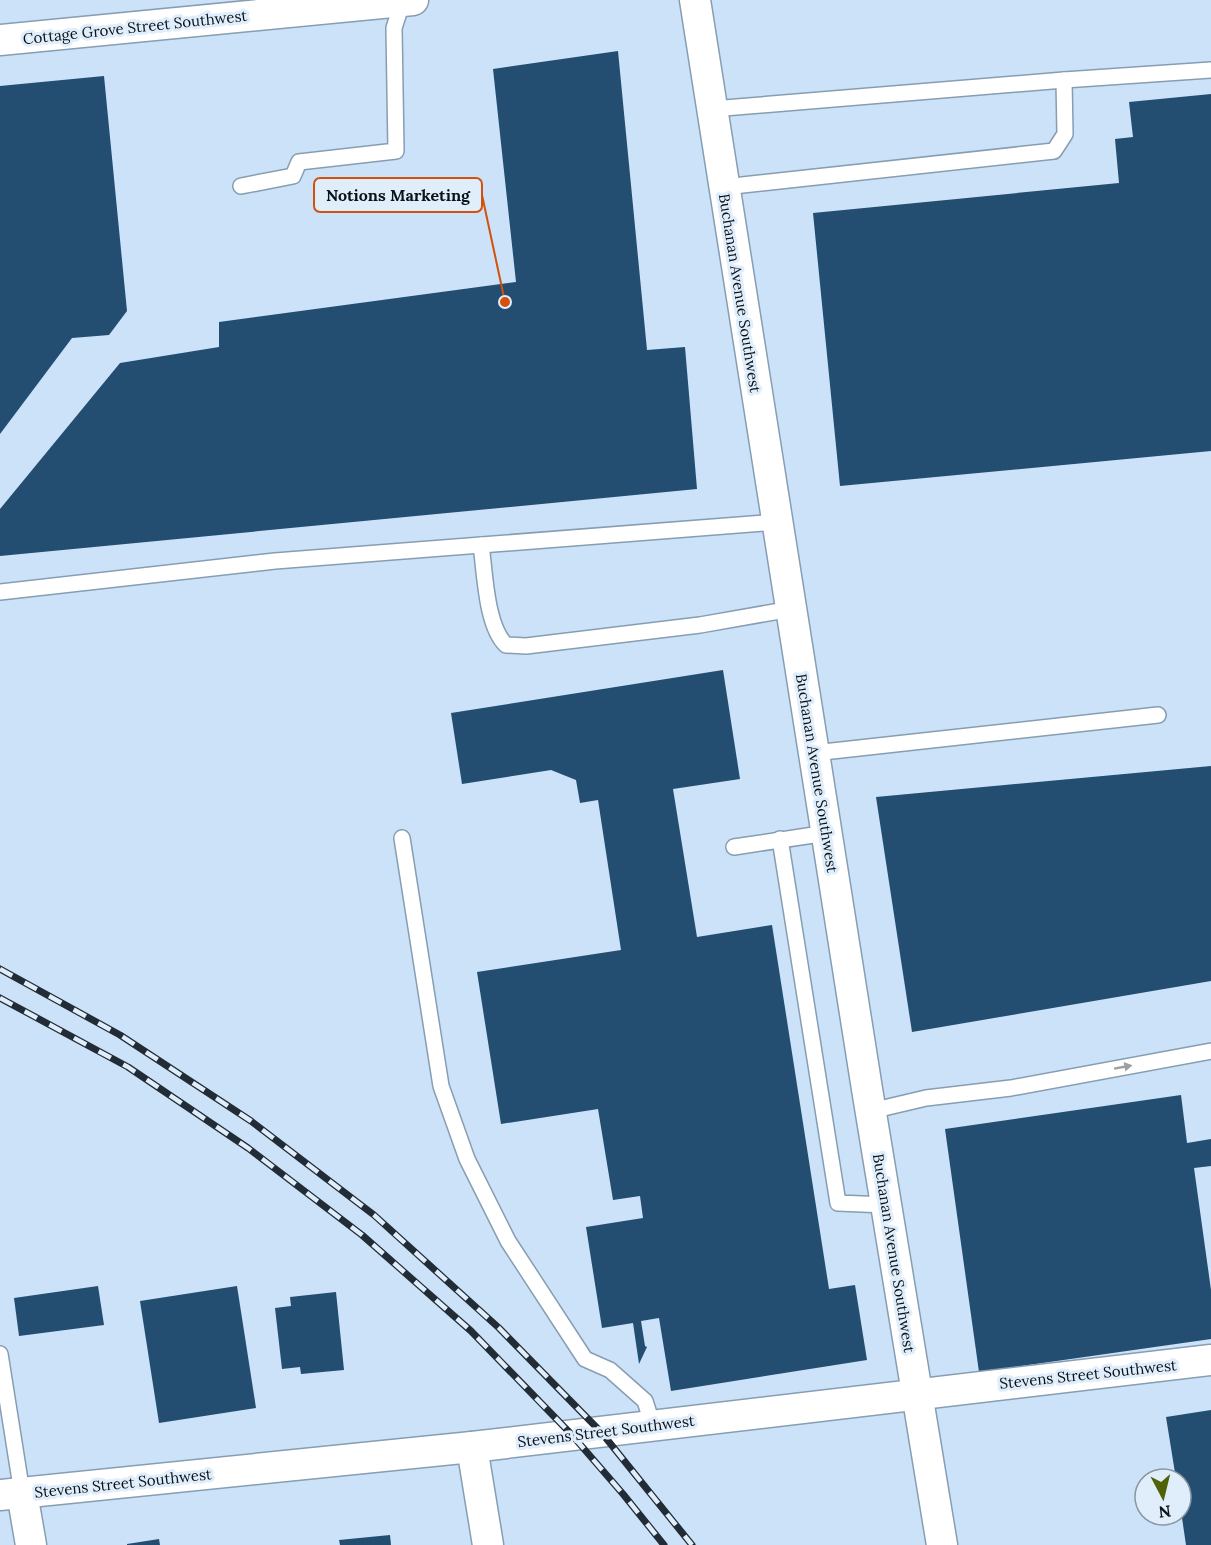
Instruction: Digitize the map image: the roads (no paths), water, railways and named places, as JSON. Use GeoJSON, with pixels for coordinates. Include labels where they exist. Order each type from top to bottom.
{"type":"FeatureCollection","features":[{"type":"Feature","properties":{"kind":"street","name":"Cottage Grove Street Southwest"},"geometry":{"type":"LineString","coordinates":[[0,40],[413,0]]}},
{"type":"Feature","properties":{"kind":"street","name":"Buchanan Avenue Southwest"},"geometry":{"type":"LineString","coordinates":[[695,0],[942,1545]]}},
{"type":"Feature","properties":{"kind":"street","name":"Stevens Street Southwest"},"geometry":{"type":"LineString","coordinates":[[11,1494],[472,1447],[1211,1360]]}},
{"type":"Feature","properties":{"kind":"street"},"geometry":{"type":"LineString","coordinates":[[472,1447],[488,1545]]}},
{"type":"Feature","properties":{"kind":"street"},"geometry":{"type":"LineString","coordinates":[[11,1494],[31,1545]]}},
{"type":"Feature","properties":{"kind":"lane"},"geometry":{"type":"LineString","coordinates":[[241,186],[293,176],[299,162],[396,152],[394,28],[403,0]]}},
{"type":"Feature","properties":{"kind":"lane"},"geometry":{"type":"LineString","coordinates":[[712,109],[1211,70]]}},
{"type":"Feature","properties":{"kind":"lane"},"geometry":{"type":"LineString","coordinates":[[724,187],[1054,152],[1065,134],[1064,80]]}},
{"type":"Feature","properties":{"kind":"lane"},"geometry":{"type":"LineString","coordinates":[[0,592],[276,561],[777,522]]}},
{"type":"Feature","properties":{"kind":"lane"},"geometry":{"type":"LineString","coordinates":[[481,545],[492,623],[498,638],[506,645],[526,646],[700,625],[791,609]]}},
{"type":"Feature","properties":{"kind":"lane"},"geometry":{"type":"LineString","coordinates":[[814,753],[1158,715]]}},
{"type":"Feature","properties":{"kind":"lane"},"geometry":{"type":"LineString","coordinates":[[734,847],[827,833]]}},
{"type":"Feature","properties":{"kind":"lane"},"geometry":{"type":"LineString","coordinates":[[402,838],[441,1086],[467,1159],[508,1241],[585,1359],[610,1370],[645,1401],[653,1426]]}},
{"type":"Feature","properties":{"kind":"lane"},"geometry":{"type":"LineString","coordinates":[[780,839],[838,1203],[886,1205]]}},
{"type":"Feature","properties":{"kind":"lane"},"geometry":{"type":"LineString","coordinates":[[871,1111],[926,1098],[1011,1089],[1211,1052]]}},
{"type":"Feature","properties":{"kind":"lane"},"geometry":{"type":"LineString","coordinates":[[0,1354],[11,1494]]}},
{"type":"Feature","properties":{"kind":"railway"},"geometry":{"type":"LineString","coordinates":[[0,969],[120,1035],[251,1121],[374,1215],[499,1328],[601,1432],[692,1545]]}},
{"type":"Feature","properties":{"kind":"railway"},"geometry":{"type":"LineString","coordinates":[[0,998],[128,1067],[248,1148],[362,1235],[471,1331],[572,1435],[664,1545]]}},
{"type":"Feature","properties":{"kind":"place","name":"Notions Marketing"},"geometry":{"type":"Point","coordinates":[505,302]}}]}
